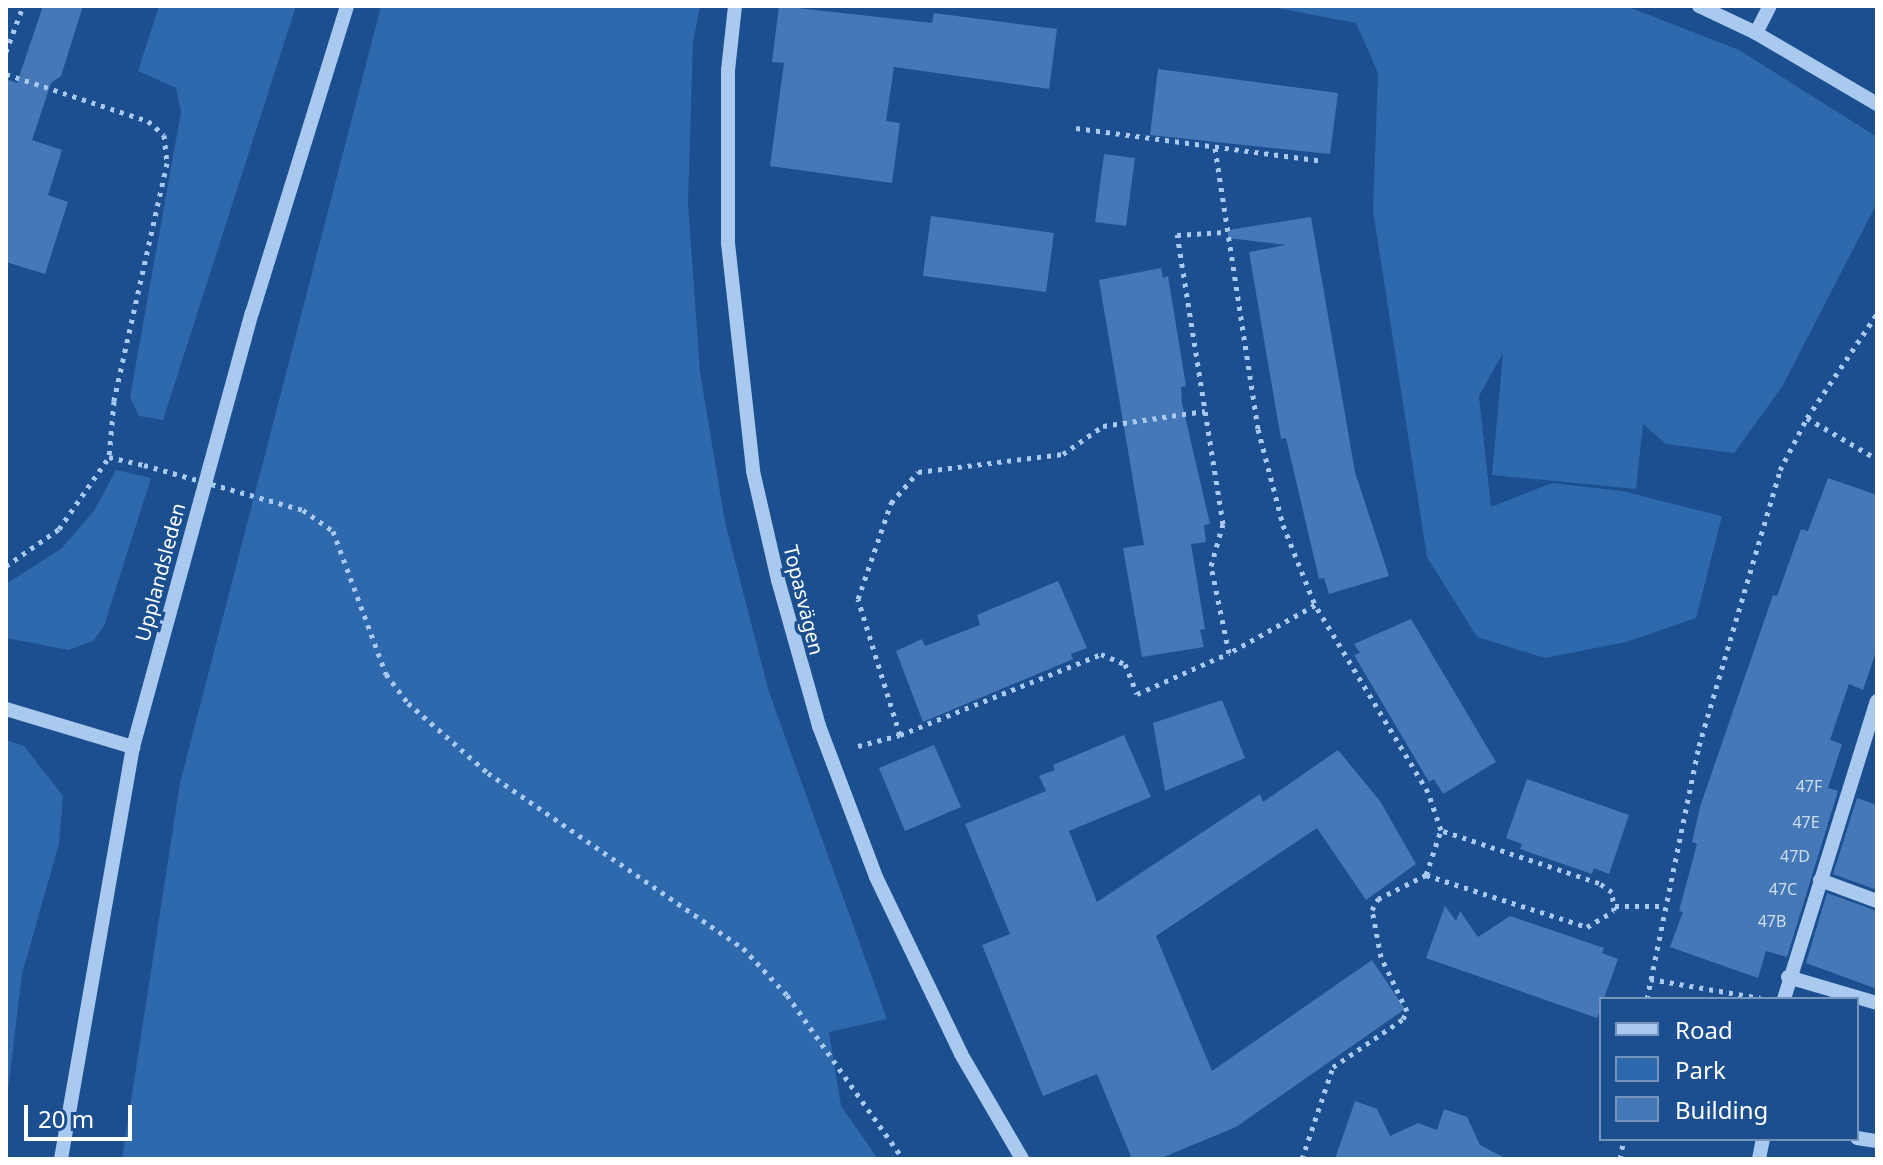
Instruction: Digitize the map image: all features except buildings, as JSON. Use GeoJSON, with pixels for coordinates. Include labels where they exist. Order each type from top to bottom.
{"type":"FeatureCollection","features":[{"type":"Feature","properties":{"kind":"street","name":"Upplandsleden"},"geometry":{"type":"LineString","coordinates":[[61,1159],[133,747],[252,313],[347,6]]}},
{"type":"Feature","properties":{"kind":"street","name":"Topasvägen"},"geometry":{"type":"LineString","coordinates":[[735,6],[728,70],[728,243],[753,471],[778,580],[819,726],[876,877],[956,1044],[1022,1159]]}},
{"type":"Feature","properties":{"kind":"street"},"geometry":{"type":"LineString","coordinates":[[1699,6],[1756,33],[1877,104]]}},
{"type":"Feature","properties":{"kind":"street"},"geometry":{"type":"LineString","coordinates":[[1756,33],[1770,6]]}},
{"type":"Feature","properties":{"kind":"street"},"geometry":{"type":"LineString","coordinates":[[1784,997],[1820,880],[1870,746],[1877,701]]}},
{"type":"Feature","properties":{"kind":"street"},"geometry":{"type":"LineString","coordinates":[[6,709],[133,747]]}},
{"type":"Feature","properties":{"kind":"street"},"geometry":{"type":"LineString","coordinates":[[1820,880],[1877,901]]}},
{"type":"Feature","properties":{"kind":"street"},"geometry":{"type":"LineString","coordinates":[[1788,977],[1856,997]]}},
{"type":"Feature","properties":{"kind":"path"},"geometry":{"type":"LineString","coordinates":[[6,52],[23,6]]}},
{"type":"Feature","properties":{"kind":"path"},"geometry":{"type":"LineString","coordinates":[[6,74],[148,121],[164,135],[167,163],[114,401],[109,457],[59,529],[6,566]]}},
{"type":"Feature","properties":{"kind":"path"},"geometry":{"type":"LineString","coordinates":[[1076,128],[1322,161]]}},
{"type":"Feature","properties":{"kind":"path"},"geometry":{"type":"LineString","coordinates":[[1215,148],[1225,232],[1258,429],[1283,525],[1315,605],[1428,792],[1441,830],[1426,875]]}},
{"type":"Feature","properties":{"kind":"path"},"geometry":{"type":"LineString","coordinates":[[1225,232],[1177,235],[1223,524],[1211,566],[1229,653]]}},
{"type":"Feature","properties":{"kind":"path"},"geometry":{"type":"LineString","coordinates":[[1647,997],[1662,906],[1699,746],[1780,470],[1807,418],[1877,314]]}},
{"type":"Feature","properties":{"kind":"path"},"geometry":{"type":"LineString","coordinates":[[900,735],[858,599],[891,503],[918,472],[1063,454],[1103,426],[1205,411]]}},
{"type":"Feature","properties":{"kind":"path"},"geometry":{"type":"LineString","coordinates":[[1807,418],[1877,459]]}},
{"type":"Feature","properties":{"kind":"path"},"geometry":{"type":"LineString","coordinates":[[109,457],[303,510],[333,531],[386,674],[408,703],[488,773],[743,948],[787,995],[903,1159]]}},
{"type":"Feature","properties":{"kind":"path"},"geometry":{"type":"LineString","coordinates":[[858,746],[900,735],[1101,654],[1125,664],[1137,694],[1229,653],[1315,605]]}},
{"type":"Feature","properties":{"kind":"path"},"geometry":{"type":"LineString","coordinates":[[1441,830],[1599,883],[1612,892],[1615,906]]}},
{"type":"Feature","properties":{"kind":"path"},"geometry":{"type":"LineString","coordinates":[[1302,1159],[1333,1067],[1403,1019],[1407,1011],[1381,957],[1372,910],[1378,899],[1426,875],[1587,927],[1601,922],[1615,906],[1662,906]]}},
{"type":"Feature","properties":{"kind":"path"},"geometry":{"type":"LineString","coordinates":[[1650,979],[1756,997]]}},
{"type":"Feature","properties":{"kind":"green space"},"geometry":{"type":"Polygon","coordinates":[[[159,6],[296,6],[163,420],[139,416],[130,397],[181,112],[176,88],[138,71],[159,6]]]}},
{"type":"Feature","properties":{"kind":"green space"},"geometry":{"type":"Polygon","coordinates":[[[381,6],[700,6],[693,43],[688,204],[700,372],[725,522],[769,692],[887,1019],[829,1032],[841,1106],[878,1159],[122,1159],[180,783],[381,6]]]}},
{"type":"Feature","properties":{"kind":"green space"},"geometry":{"type":"Polygon","coordinates":[[[1266,6],[1626,6],[1739,50],[1877,137],[1877,203],[1782,387],[1734,453],[1666,444],[1643,424],[1636,489],[1492,475],[1503,353],[1479,396],[1491,507],[1552,483],[1622,491],[1722,516],[1696,618],[1626,642],[1545,658],[1477,637],[1427,557],[1373,211],[1378,73],[1356,23],[1266,6]]]}},
{"type":"Feature","properties":{"kind":"green space"},"geometry":{"type":"Polygon","coordinates":[[[116,470],[151,478],[104,626],[93,641],[69,650],[6,638],[6,584],[61,549],[94,511],[116,470]]]}},
{"type":"Feature","properties":{"kind":"green space"},"geometry":{"type":"Polygon","coordinates":[[[6,740],[24,746],[63,796],[59,844],[22,974],[6,1106],[6,740]]]}}]}
